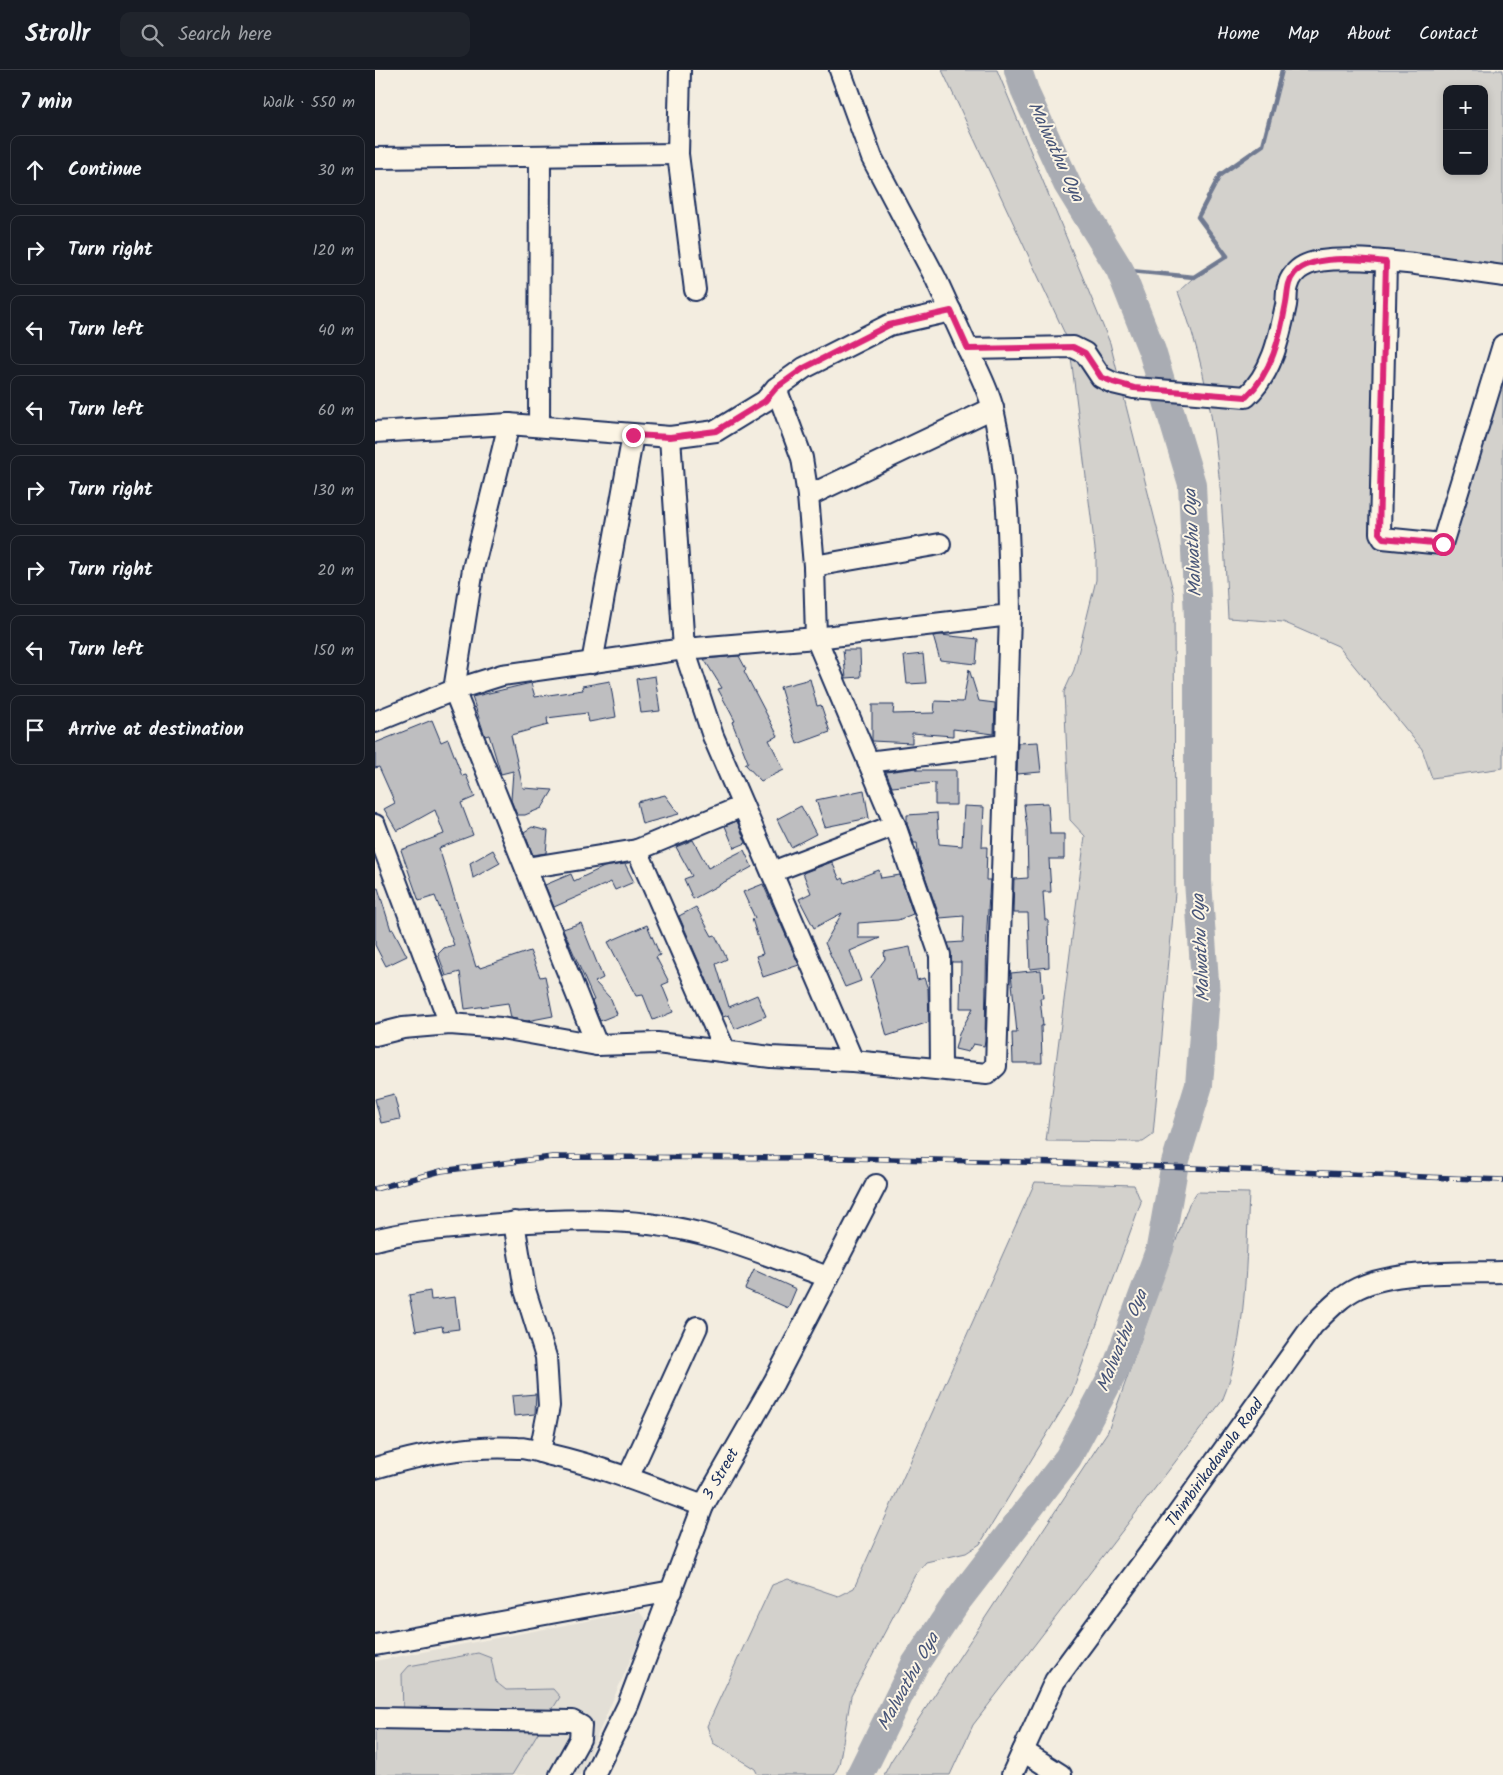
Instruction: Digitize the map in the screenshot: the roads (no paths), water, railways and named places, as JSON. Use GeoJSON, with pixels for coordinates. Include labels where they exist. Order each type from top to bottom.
{"type":"FeatureCollection","features":[{"type":"Feature","properties":{"kind":"street"},"geometry":{"type":"LineString","coordinates":[[680,70],[678,154],[695,290]]}},
{"type":"Feature","properties":{"kind":"street"},"geometry":{"type":"LineString","coordinates":[[375,1035],[403,1028],[450,1024],[501,1028],[597,1045],[657,1043],[771,1057],[853,1061],[941,1068],[987,1074],[996,1066],[1010,615],[1008,496],[993,408],[982,377],[951,311],[872,158],[840,70]]}},
{"type":"Feature","properties":{"kind":"street"},"geometry":{"type":"LineString","coordinates":[[375,158],[678,154]]}},
{"type":"Feature","properties":{"kind":"street"},"geometry":{"type":"LineString","coordinates":[[539,426],[540,156]]}},
{"type":"Feature","properties":{"kind":"street"},"geometry":{"type":"LineString","coordinates":[[968,349],[1073,347],[1085,353],[1101,377],[1134,388],[1194,391],[1222,396],[1246,397],[1257,387],[1269,366],[1277,345],[1287,287],[1293,274],[1304,265],[1325,260],[1386,262],[1503,276]]}},
{"type":"Feature","properties":{"kind":"street"},"geometry":{"type":"LineString","coordinates":[[1386,262],[1379,533],[1383,538],[1443,544],[1503,345]]}},
{"type":"Feature","properties":{"kind":"street"},"geometry":{"type":"LineString","coordinates":[[375,432],[509,424],[670,437],[716,431],[765,401],[776,388],[804,368],[889,325],[951,311]]}},
{"type":"Feature","properties":{"kind":"street"},"geometry":{"type":"LineString","coordinates":[[776,388],[802,458],[808,496],[814,566],[815,638],[895,825],[940,954],[941,1068]]}},
{"type":"Feature","properties":{"kind":"street"},"geometry":{"type":"LineString","coordinates":[[808,496],[993,408]]}},
{"type":"Feature","properties":{"kind":"street"},"geometry":{"type":"LineString","coordinates":[[509,424],[473,569],[454,690],[597,1045]]}},
{"type":"Feature","properties":{"kind":"street"},"geometry":{"type":"LineString","coordinates":[[592,663],[633,435]]}},
{"type":"Feature","properties":{"kind":"street"},"geometry":{"type":"LineString","coordinates":[[670,437],[684,649],[713,736],[853,1061]]}},
{"type":"Feature","properties":{"kind":"street"},"geometry":{"type":"LineString","coordinates":[[814,566],[940,544]]}},
{"type":"Feature","properties":{"kind":"street"},"geometry":{"type":"LineString","coordinates":[[375,722],[454,690],[502,675],[684,649],[815,638],[1010,615]]}},
{"type":"Feature","properties":{"kind":"street"},"geometry":{"type":"LineString","coordinates":[[868,762],[1005,745]]}},
{"type":"Feature","properties":{"kind":"street"},"geometry":{"type":"LineString","coordinates":[[526,868],[637,850],[743,806]]}},
{"type":"Feature","properties":{"kind":"street"},"geometry":{"type":"LineString","coordinates":[[375,825],[450,1024]]}},
{"type":"Feature","properties":{"kind":"street"},"geometry":{"type":"LineString","coordinates":[[772,872],[895,825]]}},
{"type":"Feature","properties":{"kind":"street"},"geometry":{"type":"LineString","coordinates":[[637,850],[725,1051]]}},
{"type":"Feature","properties":{"kind":"street","name":"3 Street"},"geometry":{"type":"LineString","coordinates":[[594,1775],[628,1705],[673,1591],[703,1506],[774,1382],[876,1185]]}},
{"type":"Feature","properties":{"kind":"street"},"geometry":{"type":"LineString","coordinates":[[375,1240],[422,1230],[514,1222],[597,1221],[703,1234],[828,1277]]}},
{"type":"Feature","properties":{"kind":"street"},"geometry":{"type":"LineString","coordinates":[[514,1222],[525,1290],[546,1357],[549,1406],[540,1452]]}},
{"type":"Feature","properties":{"kind":"street","name":"Thimbirikadawala Road"},"geometry":{"type":"LineString","coordinates":[[1012,1775],[1055,1681],[1157,1543],[1313,1324],[1333,1305],[1358,1288],[1389,1279],[1419,1275],[1503,1272]]}},
{"type":"Feature","properties":{"kind":"street"},"geometry":{"type":"LineString","coordinates":[[628,1478],[697,1327]]}},
{"type":"Feature","properties":{"kind":"street"},"geometry":{"type":"LineString","coordinates":[[375,1468],[417,1456],[479,1447],[519,1448],[569,1459],[628,1478],[703,1506]]}},
{"type":"Feature","properties":{"kind":"street"},"geometry":{"type":"LineString","coordinates":[[375,1645],[673,1591]]}},
{"type":"Feature","properties":{"kind":"street"},"geometry":{"type":"LineString","coordinates":[[375,1718],[572,1721],[581,1726],[580,1739],[559,1775]]}},
{"type":"Feature","properties":{"kind":"street"},"geometry":{"type":"LineString","coordinates":[[1023,1751],[1061,1775]]}},
{"type":"Feature","properties":{"kind":"waterway","name":"Malwathu Oya"},"geometry":{"type":"LineString","coordinates":[[860,1775],[915,1664],[956,1603],[1068,1458],[1116,1368],[1160,1248],[1175,1163],[1199,1085],[1206,996],[1198,881],[1198,617],[1192,484],[1152,351],[1120,270],[1067,184],[1026,94],[1018,70]]}},
{"type":"Feature","properties":{"kind":"waterway"},"geometry":{"type":"LineString","coordinates":[[1120,270],[1194,277],[1227,256],[1198,217],[1220,175],[1263,145],[1282,70]]}},
{"type":"Feature","properties":{"kind":"railway"},"geometry":{"type":"LineString","coordinates":[[375,1189],[441,1171],[552,1157],[846,1158],[1062,1163],[1503,1180]]}}]}
